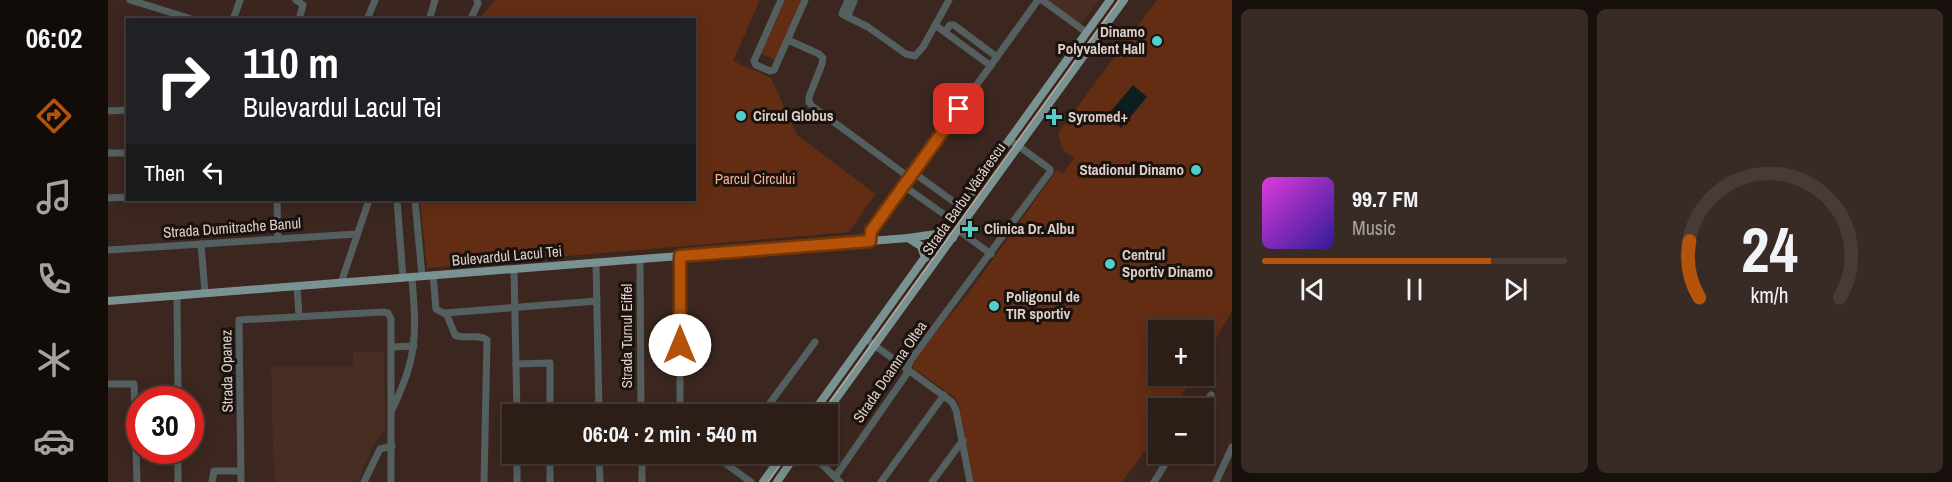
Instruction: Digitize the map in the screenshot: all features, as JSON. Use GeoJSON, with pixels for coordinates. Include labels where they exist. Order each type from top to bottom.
{"type":"FeatureCollection","features":[{"type":"Feature","properties":{"kind":"main road","name":"Strada Barbu Văcărescu"},"geometry":{"type":"LineString","coordinates":[[819,404],[1110,0]]}},
{"type":"Feature","properties":{"kind":"main road","name":"Strada Barbu Văcărescu"},"geometry":{"type":"LineString","coordinates":[[832,404],[1124,0]]}},
{"type":"Feature","properties":{"kind":"main road"},"geometry":{"type":"LineString","coordinates":[[943,233],[955,234]]}},
{"type":"Feature","properties":{"kind":"main road","name":"Bulevardul Lacul Tei"},"geometry":{"type":"LineString","coordinates":[[108,301],[908,238],[943,233]]}},
{"type":"Feature","properties":{"kind":"main road","name":"Bulevardul Lacul Tei"},"geometry":{"type":"LineString","coordinates":[[908,238],[936,243],[955,234]]}},
{"type":"Feature","properties":{"kind":"main road"},"geometry":{"type":"LineString","coordinates":[[908,238],[921,246],[925,258]]}},
{"type":"Feature","properties":{"kind":"main road"},"geometry":{"type":"LineString","coordinates":[[763,482],[776,464]]}},
{"type":"Feature","properties":{"kind":"main road"},"geometry":{"type":"LineString","coordinates":[[777,482],[789,464]]}},
{"type":"Feature","properties":{"kind":"street"},"geometry":{"type":"LineString","coordinates":[[130,0],[167,16]]}},
{"type":"Feature","properties":{"kind":"street"},"geometry":{"type":"LineString","coordinates":[[234,18],[240,0]]}},
{"type":"Feature","properties":{"kind":"street"},"geometry":{"type":"LineString","coordinates":[[296,0],[303,5],[300,18]]}},
{"type":"Feature","properties":{"kind":"street"},"geometry":{"type":"LineString","coordinates":[[368,18],[375,0]]}},
{"type":"Feature","properties":{"kind":"street"},"geometry":{"type":"LineString","coordinates":[[430,18],[435,0]]}},
{"type":"Feature","properties":{"kind":"street"},"geometry":{"type":"LineString","coordinates":[[471,18],[478,4],[477,0]]}},
{"type":"Feature","properties":{"kind":"street"},"geometry":{"type":"LineString","coordinates":[[781,0],[754,63],[770,71],[774,70],[806,0]]}},
{"type":"Feature","properties":{"kind":"street"},"geometry":{"type":"LineString","coordinates":[[851,1],[842,14],[868,27],[911,56],[918,54],[949,0]]}},
{"type":"Feature","properties":{"kind":"street"},"geometry":{"type":"LineString","coordinates":[[870,241],[871,231],[1040,0],[1086,32]]}},
{"type":"Feature","properties":{"kind":"street"},"geometry":{"type":"LineString","coordinates":[[945,32],[950,25],[954,25],[998,57]]}},
{"type":"Feature","properties":{"kind":"street"},"geometry":{"type":"LineString","coordinates":[[935,26],[991,66]]}},
{"type":"Feature","properties":{"kind":"street"},"geometry":{"type":"LineString","coordinates":[[788,40],[823,58],[809,97],[812,106],[961,207]]}},
{"type":"Feature","properties":{"kind":"street"},"geometry":{"type":"LineString","coordinates":[[108,111],[126,110]]}},
{"type":"Feature","properties":{"kind":"street"},"geometry":{"type":"LineString","coordinates":[[1009,139],[1018,146]]}},
{"type":"Feature","properties":{"kind":"street","name":"Strada Doamna Oltea"},"geometry":{"type":"LineString","coordinates":[[837,480],[909,370],[910,361],[1050,172],[1050,169],[1018,146]]}},
{"type":"Feature","properties":{"kind":"street"},"geometry":{"type":"LineString","coordinates":[[108,153],[126,153]]}},
{"type":"Feature","properties":{"kind":"street"},"geometry":{"type":"LineString","coordinates":[[904,186],[952,220]]}},
{"type":"Feature","properties":{"kind":"street"},"geometry":{"type":"LineString","coordinates":[[108,198],[126,197]]}},
{"type":"Feature","properties":{"kind":"street"},"geometry":{"type":"LineString","coordinates":[[277,201],[278,238]]}},
{"type":"Feature","properties":{"kind":"street"},"geometry":{"type":"LineString","coordinates":[[341,283],[369,201]]}},
{"type":"Feature","properties":{"kind":"street"},"geometry":{"type":"LineString","coordinates":[[392,411],[406,377],[414,346],[415,326],[397,201]]}},
{"type":"Feature","properties":{"kind":"street"},"geometry":{"type":"LineString","coordinates":[[415,201],[422,276]]}},
{"type":"Feature","properties":{"kind":"street","name":"Strada Dumitrache Banul"},"geometry":{"type":"LineString","coordinates":[[108,250],[357,234]]}},
{"type":"Feature","properties":{"kind":"street"},"geometry":{"type":"LineString","coordinates":[[955,234],[991,254]]}},
{"type":"Feature","properties":{"kind":"street"},"geometry":{"type":"LineString","coordinates":[[201,244],[206,293]]}},
{"type":"Feature","properties":{"kind":"street"},"geometry":{"type":"LineString","coordinates":[[680,256],[680,404]]}},
{"type":"Feature","properties":{"kind":"street","name":"Strada Turnul Eiffel"},"geometry":{"type":"LineString","coordinates":[[640,259],[641,404]]}},
{"type":"Feature","properties":{"kind":"street"},"geometry":{"type":"LineString","coordinates":[[597,262],[599,404]]}},
{"type":"Feature","properties":{"kind":"street"},"geometry":{"type":"LineString","coordinates":[[514,269],[517,404]]}},
{"type":"Feature","properties":{"kind":"street"},"geometry":{"type":"LineString","coordinates":[[433,275],[436,309],[445,313],[597,301]]}},
{"type":"Feature","properties":{"kind":"street"},"geometry":{"type":"LineString","coordinates":[[297,286],[299,316]]}},
{"type":"Feature","properties":{"kind":"street"},"geometry":{"type":"LineString","coordinates":[[177,296],[178,386]]}},
{"type":"Feature","properties":{"kind":"street","name":"Strada Opanez"},"geometry":{"type":"LineString","coordinates":[[241,482],[240,320],[383,312],[388,313],[391,319],[392,347]]}},
{"type":"Feature","properties":{"kind":"street"},"geometry":{"type":"LineString","coordinates":[[445,313],[455,335],[460,338],[483,337],[488,340],[484,482]]}},
{"type":"Feature","properties":{"kind":"street"},"geometry":{"type":"LineString","coordinates":[[866,339],[944,395],[955,406],[970,482]]}},
{"type":"Feature","properties":{"kind":"street"},"geometry":{"type":"LineString","coordinates":[[769,404],[815,342]]}},
{"type":"Feature","properties":{"kind":"street"},"geometry":{"type":"LineString","coordinates":[[391,482],[392,347],[414,346]]}},
{"type":"Feature","properties":{"kind":"street"},"geometry":{"type":"LineString","coordinates":[[516,364],[550,363],[550,404]]}},
{"type":"Feature","properties":{"kind":"street"},"geometry":{"type":"LineString","coordinates":[[108,384],[134,384],[137,482]]}},
{"type":"Feature","properties":{"kind":"street"},"geometry":{"type":"LineString","coordinates":[[1208,398],[1211,394]]}},
{"type":"Feature","properties":{"kind":"street"},"geometry":{"type":"LineString","coordinates":[[881,482],[944,395]]}},
{"type":"Feature","properties":{"kind":"street"},"geometry":{"type":"LineString","coordinates":[[932,482],[963,440]]}},
{"type":"Feature","properties":{"kind":"street"},"geometry":{"type":"LineString","coordinates":[[364,482],[380,449],[392,446]]}},
{"type":"Feature","properties":{"kind":"street"},"geometry":{"type":"LineString","coordinates":[[1216,482],[1232,447]]}},
{"type":"Feature","properties":{"kind":"street"},"geometry":{"type":"LineString","coordinates":[[178,464],[178,482]]}},
{"type":"Feature","properties":{"kind":"street"},"geometry":{"type":"LineString","coordinates":[[517,464],[517,482]]}},
{"type":"Feature","properties":{"kind":"street"},"geometry":{"type":"LineString","coordinates":[[550,464],[550,482]]}},
{"type":"Feature","properties":{"kind":"street"},"geometry":{"type":"LineString","coordinates":[[599,464],[600,482]]}},
{"type":"Feature","properties":{"kind":"street"},"geometry":{"type":"LineString","coordinates":[[642,464],[642,482]]}},
{"type":"Feature","properties":{"kind":"street"},"geometry":{"type":"LineString","coordinates":[[726,464],[751,482]]}},
{"type":"Feature","properties":{"kind":"street"},"geometry":{"type":"LineString","coordinates":[[821,464],[837,480]]}},
{"type":"Feature","properties":{"kind":"street"},"geometry":{"type":"LineString","coordinates":[[1163,482],[1155,480],[1166,464]]}},
{"type":"Feature","properties":{"kind":"street"},"geometry":{"type":"LineString","coordinates":[[1224,468],[1232,471]]}},
{"type":"Feature","properties":{"kind":"street"},"geometry":{"type":"LineString","coordinates":[[212,482],[214,471],[241,471]]}},
{"type":"Feature","properties":{"kind":"shaded area"},"geometry":{"type":"Polygon","coordinates":[[[1047,0],[1099,0],[1080,25],[1047,0]]]}},
{"type":"Feature","properties":{"kind":"shaded area"},"geometry":{"type":"Polygon","coordinates":[[[1133,85],[1147,97],[1121,128],[1107,116],[1133,85]]]}},
{"type":"Feature","properties":{"kind":"shaded area"},"geometry":{"type":"Polygon","coordinates":[[[353,352],[384,352],[385,430],[374,444],[358,482],[274,482],[271,366],[353,366],[353,352]]]}},
{"type":"Feature","properties":{"kind":"green space","name":"Parcul Circului"},"geometry":{"type":"Polygon","coordinates":[[[495,0],[760,0],[733,61],[771,78],[797,135],[875,194],[849,232],[427,268],[420,201],[696,201],[696,18],[480,18],[495,0]]]}},
{"type":"Feature","properties":{"kind":"green space"},"geometry":{"type":"Polygon","coordinates":[[[785,0],[801,0],[775,60],[761,54],[785,0]]]}},
{"type":"Feature","properties":{"kind":"green space","name":"Centrul Sportiv Dinamo"},"geometry":{"type":"Polygon","coordinates":[[[1157,0],[1232,0],[1232,311],[1214,341],[1214,320],[1148,320],[1148,386],[1187,386],[1180,398],[1148,398],[1148,447],[1122,482],[974,482],[958,402],[913,368],[912,362],[970,291],[1057,170],[1063,173],[1074,158],[1062,149],[1058,133],[1157,0]]]}},
{"type":"Feature","properties":{"kind":"tram line"},"geometry":{"type":"LineString","coordinates":[[828,404],[1119,0]]}},
{"type":"Feature","properties":{"kind":"tram line"},"geometry":{"type":"LineString","coordinates":[[768,482],[781,464]]}},
{"type":"Feature","properties":{"kind":"place","name":"Dinamo Polyvalent Hall"},"geometry":{"type":"Point","coordinates":[1157,41]}},
{"type":"Feature","properties":{"kind":"place","name":"Circul Globus"},"geometry":{"type":"Point","coordinates":[741,116]}},
{"type":"Feature","properties":{"kind":"place","name":"Syromed+"},"geometry":{"type":"Point","coordinates":[1054,117]}},
{"type":"Feature","properties":{"kind":"place","name":"Stadionul Dinamo"},"geometry":{"type":"Point","coordinates":[1196,170]}},
{"type":"Feature","properties":{"kind":"place","name":"Clinica Dr. Albu"},"geometry":{"type":"Point","coordinates":[970,229]}},
{"type":"Feature","properties":{"kind":"place","name":"Centrul Sportiv Dinamo"},"geometry":{"type":"Point","coordinates":[1110,264]}},
{"type":"Feature","properties":{"kind":"place","name":"Poligonul de TIR sportiv"},"geometry":{"type":"Point","coordinates":[994,306]}},
{"type":"Feature","properties":{"kind":"route"},"geometry":{"type":"LineString","coordinates":[[680,345],[680,256],[870,241],[871,231],[959,109]]}}]}
